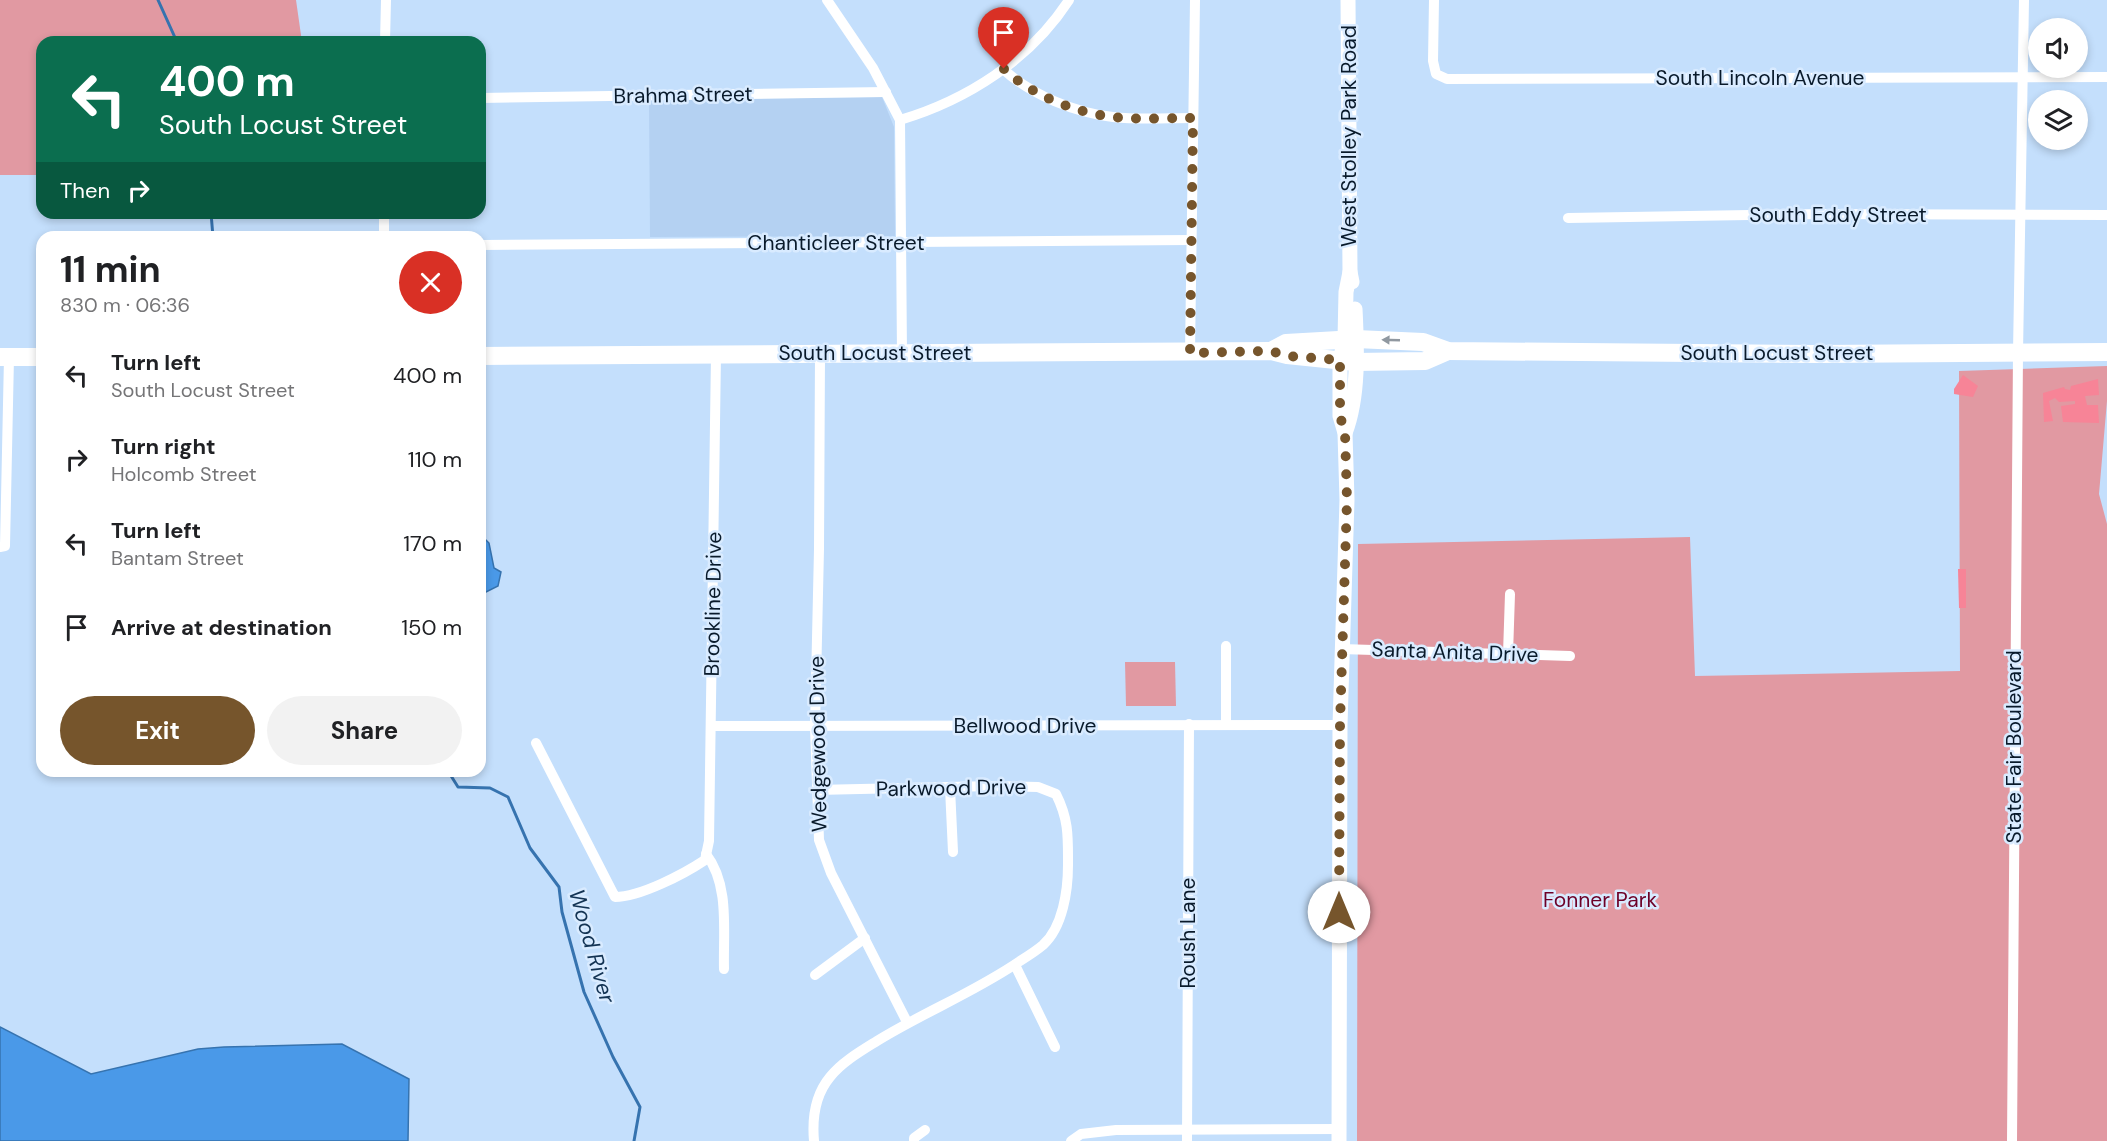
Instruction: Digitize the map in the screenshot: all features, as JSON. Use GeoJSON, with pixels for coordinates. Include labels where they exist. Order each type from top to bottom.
{"type":"FeatureCollection","features":[{"type":"Feature","properties":{"kind":"main road","name":"South Locust Street"},"geometry":{"type":"LineString","coordinates":[[1271,351],[1286,343],[1351,339],[1423,342],[1448,351],[2107,352]]}},
{"type":"Feature","properties":{"kind":"main road","name":"South Locust Street"},"geometry":{"type":"LineString","coordinates":[[486,356],[1271,351],[1287,356],[1348,361],[1425,361],[1448,351]]}},
{"type":"Feature","properties":{"kind":"main road"},"geometry":{"type":"LineString","coordinates":[[5,357],[36,357]]}},
{"type":"Feature","properties":{"kind":"street"},"geometry":{"type":"LineString","coordinates":[[385,36],[386,0]]}},
{"type":"Feature","properties":{"kind":"street"},"geometry":{"type":"LineString","coordinates":[[827,0],[873,68],[900,120],[902,354]]}},
{"type":"Feature","properties":{"kind":"street"},"geometry":{"type":"LineString","coordinates":[[900,120],[933,110],[991,80],[1036,42],[1069,0]]}},
{"type":"Feature","properties":{"kind":"street"},"geometry":{"type":"LineString","coordinates":[[1190,353],[1195,0]]}},
{"type":"Feature","properties":{"kind":"street","name":"West Stolley Park Road"},"geometry":{"type":"LineString","coordinates":[[1339,1135],[1340,724],[1347,500],[1345,433],[1340,416],[1355,292],[1350,272],[1348,0]]}},
{"type":"Feature","properties":{"kind":"street","name":"South Lincoln Avenue"},"geometry":{"type":"LineString","coordinates":[[1434,0],[1433,53],[1436,74],[1447,79],[2107,77]]}},
{"type":"Feature","properties":{"kind":"street","name":"State Fair Boulevard"},"geometry":{"type":"LineString","coordinates":[[2012,1141],[2018,353],[2024,0]]}},
{"type":"Feature","properties":{"kind":"street"},"geometry":{"type":"LineString","coordinates":[[1004,69],[1012,77],[1038,93],[1076,109],[1113,117],[1193,118]]}},
{"type":"Feature","properties":{"kind":"street","name":"Brahma Street"},"geometry":{"type":"LineString","coordinates":[[486,98],[886,93]]}},
{"type":"Feature","properties":{"kind":"street","name":"South Eddy Street"},"geometry":{"type":"LineString","coordinates":[[1568,218],[1819,214],[2107,215]]}},
{"type":"Feature","properties":{"kind":"street","name":"Chanticleer Street"},"geometry":{"type":"LineString","coordinates":[[486,244],[1191,240]]}},
{"type":"Feature","properties":{"kind":"street","name":"Brookline Drive"},"geometry":{"type":"LineString","coordinates":[[706,854],[709,842],[716,354]]}},
{"type":"Feature","properties":{"kind":"street","name":"Wedgewood Drive"},"geometry":{"type":"LineString","coordinates":[[820,354],[819,549],[814,727],[819,840],[831,873],[908,1022]]}},
{"type":"Feature","properties":{"kind":"street"},"geometry":{"type":"LineString","coordinates":[[0,547],[5,546],[5,357]]}},
{"type":"Feature","properties":{"kind":"street"},"geometry":{"type":"LineString","coordinates":[[1508,654],[1510,594]]}},
{"type":"Feature","properties":{"kind":"street"},"geometry":{"type":"LineString","coordinates":[[1226,646],[1226,724]]}},
{"type":"Feature","properties":{"kind":"street","name":"Santa Anita Drive"},"geometry":{"type":"LineString","coordinates":[[1341,649],[1570,656]]}},
{"type":"Feature","properties":{"kind":"street","name":"Roush Lane"},"geometry":{"type":"LineString","coordinates":[[1187,1141],[1189,724]]}},
{"type":"Feature","properties":{"kind":"street","name":"Bellwood Drive"},"geometry":{"type":"LineString","coordinates":[[711,726],[1340,724]]}},
{"type":"Feature","properties":{"kind":"street"},"geometry":{"type":"LineString","coordinates":[[536,743],[615,897],[626,897],[686,872],[705,860],[706,854]]}},
{"type":"Feature","properties":{"kind":"street","name":"Parkwood Drive"},"geometry":{"type":"LineString","coordinates":[[816,790],[1038,787],[1056,794],[1066,812],[1068,883],[1060,918],[1044,945],[997,977],[908,1022]]}},
{"type":"Feature","properties":{"kind":"street"},"geometry":{"type":"LineString","coordinates":[[950,788],[952,852]]}},
{"type":"Feature","properties":{"kind":"street"},"geometry":{"type":"LineString","coordinates":[[706,854],[714,864],[720,880],[724,969]]}},
{"type":"Feature","properties":{"kind":"street"},"geometry":{"type":"LineString","coordinates":[[815,975],[865,938]]}},
{"type":"Feature","properties":{"kind":"street"},"geometry":{"type":"LineString","coordinates":[[1015,965],[1055,1047]]}},
{"type":"Feature","properties":{"kind":"street"},"geometry":{"type":"LineString","coordinates":[[814,1141],[812,1124],[817,1099],[830,1077],[855,1054],[908,1022]]}},
{"type":"Feature","properties":{"kind":"street"},"geometry":{"type":"LineString","coordinates":[[1071,1141],[1081,1134],[1116,1130],[1187,1129],[1339,1135]]}},
{"type":"Feature","properties":{"kind":"street"},"geometry":{"type":"LineString","coordinates":[[914,1141],[914,1138],[925,1130]]}},
{"type":"Feature","properties":{"kind":"shaded area"},"geometry":{"type":"Polygon","coordinates":[[[882,97],[894,127],[895,236],[650,237],[649,100],[882,97]]]}},
{"type":"Feature","properties":{"kind":"shaded area"},"geometry":{"type":"Polygon","coordinates":[[[1963,375],[1978,386],[1973,397],[1954,394],[1954,389],[1963,375]]]}},
{"type":"Feature","properties":{"kind":"shaded area"},"geometry":{"type":"Polygon","coordinates":[[[2098,379],[2099,395],[2085,396],[2087,405],[2098,405],[2099,423],[2063,422],[2061,406],[2075,404],[2075,401],[2059,402],[2055,398],[2049,401],[2053,421],[2044,422],[2043,393],[2064,387],[2070,390],[2071,386],[2098,379]]]}},
{"type":"Feature","properties":{"kind":"shaded area"},"geometry":{"type":"Polygon","coordinates":[[[1958,569],[1966,569],[1966,608],[1959,608],[1958,569]]]}},
{"type":"Feature","properties":{"kind":"green space"},"geometry":{"type":"Polygon","coordinates":[[[0,0],[296,0],[301,36],[36,36],[36,175],[0,175],[0,0]]]}},
{"type":"Feature","properties":{"kind":"green space","name":"Fonner Park"},"geometry":{"type":"Polygon","coordinates":[[[2107,366],[2107,401],[2099,494],[2107,524],[2107,1141],[1357,1141],[1358,544],[1690,537],[1695,676],[1960,671],[1959,371],[2107,366]]]}},
{"type":"Feature","properties":{"kind":"green space"},"geometry":{"type":"Polygon","coordinates":[[[1125,662],[1175,662],[1176,706],[1126,706],[1125,662]]]}},
{"type":"Feature","properties":{"kind":"water"},"geometry":{"type":"Polygon","coordinates":[[[486,540],[489,543],[494,568],[501,572],[498,586],[486,592],[486,540]]]}},
{"type":"Feature","properties":{"kind":"water"},"geometry":{"type":"Polygon","coordinates":[[[0,1027],[91,1074],[198,1049],[342,1044],[409,1079],[408,1141],[0,1141],[0,1027]]]}},
{"type":"Feature","properties":{"kind":"waterway","name":"Wood River"},"geometry":{"type":"LineString","coordinates":[[158,0],[174,36]]}},
{"type":"Feature","properties":{"kind":"waterway","name":"Wood River"},"geometry":{"type":"LineString","coordinates":[[212,219],[212,231]]}},
{"type":"Feature","properties":{"kind":"waterway","name":"Wood River"},"geometry":{"type":"LineString","coordinates":[[452,777],[458,787],[490,788],[508,797],[530,848],[559,887],[562,912],[584,992],[613,1057],[640,1107],[634,1141]]}},
{"type":"Feature","properties":{"kind":"route"},"geometry":{"type":"LineString","coordinates":[[1004,69],[1012,77],[1038,93],[1076,109],[1113,117],[1193,118],[1190,353],[1271,351],[1287,356],[1340,360],[1340,416],[1345,433],[1347,500],[1341,649],[1339,912]]}}]}
